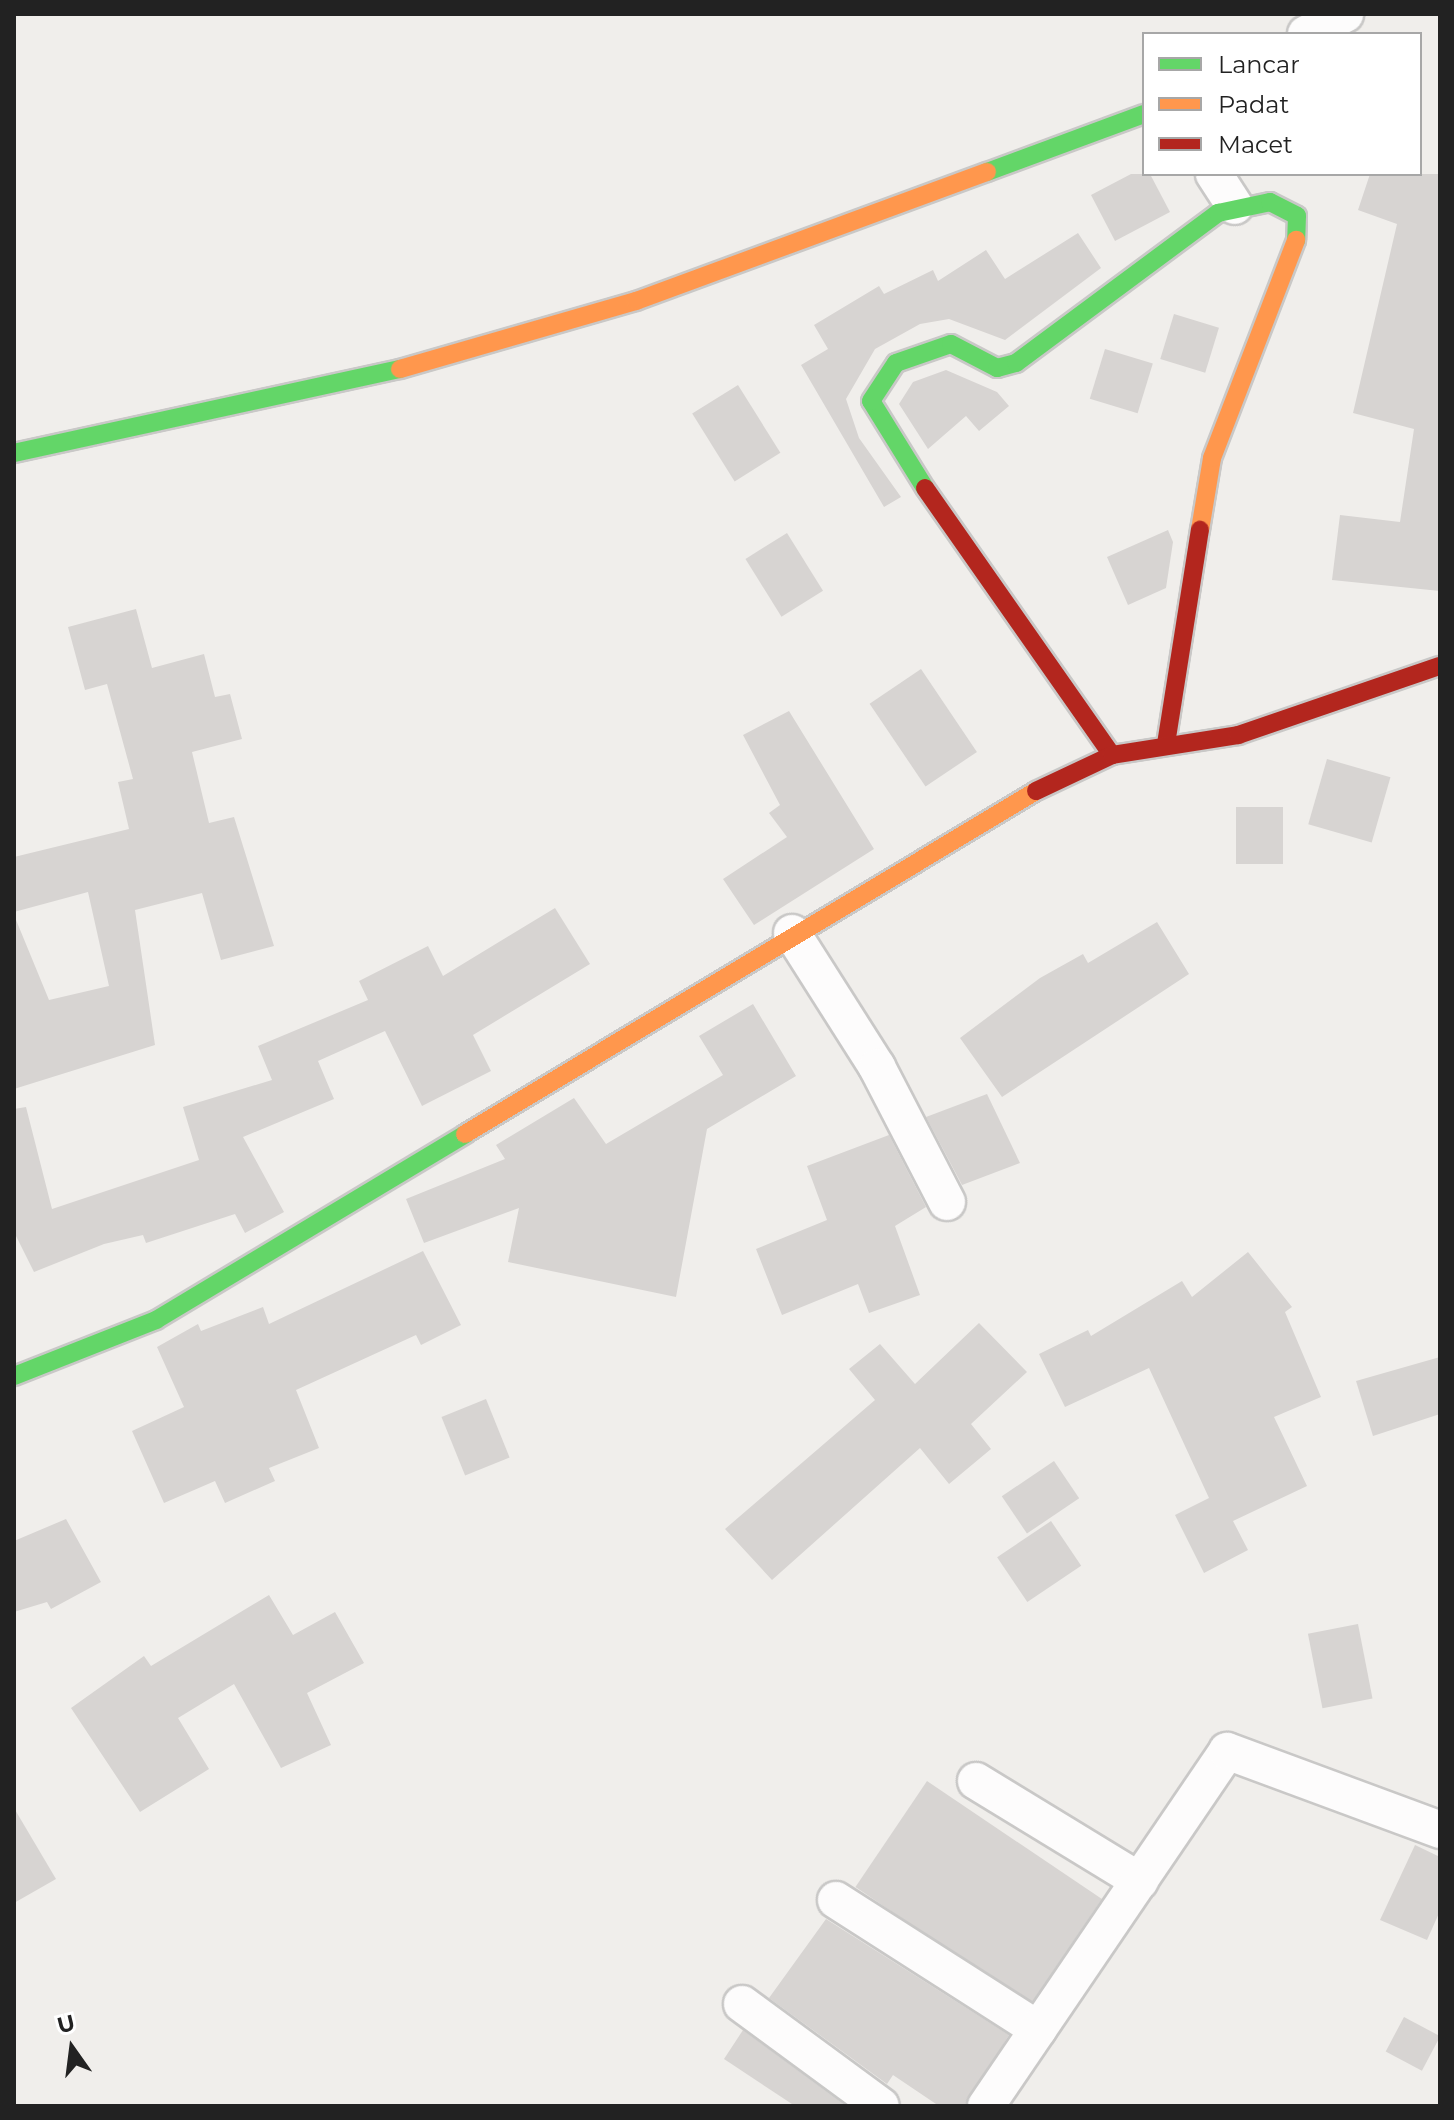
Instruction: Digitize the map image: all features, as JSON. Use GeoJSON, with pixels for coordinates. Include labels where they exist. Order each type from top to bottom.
{"type":"FeatureCollection","features":[{"type":"Feature","properties":{"kind":"street"},"geometry":{"type":"LineString","coordinates":[[1310,32],[1345,14]]}},
{"type":"Feature","properties":{"kind":"street"},"geometry":{"type":"LineString","coordinates":[[14,453],[418,365],[636,301],[1142,115]]}},
{"type":"Feature","properties":{"kind":"street"},"geometry":{"type":"LineString","coordinates":[[1215,176],[1235,206]]}},
{"type":"Feature","properties":{"kind":"street"},"geometry":{"type":"LineString","coordinates":[[1112,755],[880,424],[871,401],[896,363],[931,346],[951,344],[997,368],[1016,363],[1235,206],[1282,205],[1300,226],[1212,458],[1166,744]]}},
{"type":"Feature","properties":{"kind":"street"},"geometry":{"type":"LineString","coordinates":[[14,1376],[156,1320],[1031,789],[1112,755],[1238,735],[1324,710],[1440,666]]}},
{"type":"Feature","properties":{"kind":"street"},"geometry":{"type":"LineString","coordinates":[[792,933],[877,1067],[947,1202]]}},
{"type":"Feature","properties":{"kind":"street"},"geometry":{"type":"LineString","coordinates":[[986,2106],[1227,1751],[1440,1830]]}},
{"type":"Feature","properties":{"kind":"street"},"geometry":{"type":"LineString","coordinates":[[976,1781],[1140,1881]]}},
{"type":"Feature","properties":{"kind":"street"},"geometry":{"type":"LineString","coordinates":[[836,1900],[1038,2029]]}},
{"type":"Feature","properties":{"kind":"street"},"geometry":{"type":"LineString","coordinates":[[742,2004],[881,2106]]}},
{"type":"Feature","properties":{"kind":"building"},"geometry":{"type":"Polygon","coordinates":[[[1131,174],[1142,174],[1151,176],[1170,212],[1115,241],[1091,195],[1131,174]]]}},
{"type":"Feature","properties":{"kind":"building"},"geometry":{"type":"Polygon","coordinates":[[[1440,174],[1440,591],[1332,580],[1340,515],[1400,522],[1414,429],[1353,413],[1397,224],[1358,210],[1369,176],[1440,174]]]}},
{"type":"Feature","properties":{"kind":"building"},"geometry":{"type":"Polygon","coordinates":[[[1078,233],[1101,268],[1005,340],[949,319],[920,324],[875,349],[846,399],[859,438],[901,497],[884,507],[801,365],[828,349],[814,325],[879,286],[884,294],[933,270],[938,281],[986,250],[1005,279],[1078,233]]]}},
{"type":"Feature","properties":{"kind":"building"},"geometry":{"type":"Polygon","coordinates":[[[1174,314],[1219,328],[1205,373],[1160,359],[1174,314]]]}},
{"type":"Feature","properties":{"kind":"building"},"geometry":{"type":"Polygon","coordinates":[[[1105,349],[1153,364],[1138,413],[1090,399],[1105,349]]]}},
{"type":"Feature","properties":{"kind":"building"},"geometry":{"type":"Polygon","coordinates":[[[946,370],[997,392],[1009,406],[979,431],[966,416],[928,449],[899,404],[913,382],[946,370]]]}},
{"type":"Feature","properties":{"kind":"building"},"geometry":{"type":"Polygon","coordinates":[[[738,385],[780,453],[735,481],[692,414],[738,385]]]}},
{"type":"Feature","properties":{"kind":"building"},"geometry":{"type":"Polygon","coordinates":[[[1168,530],[1173,542],[1166,588],[1128,605],[1107,557],[1168,530]]]}},
{"type":"Feature","properties":{"kind":"building"},"geometry":{"type":"Polygon","coordinates":[[[787,533],[823,591],[781,617],[745,559],[787,533]]]}},
{"type":"Feature","properties":{"kind":"building"},"geometry":{"type":"Polygon","coordinates":[[[136,609],[152,668],[204,654],[215,697],[230,694],[242,739],[192,752],[209,823],[234,817],[274,946],[221,960],[202,893],[135,910],[155,1045],[14,1089],[14,915],[49,1000],[109,986],[88,892],[14,912],[14,857],[129,829],[118,782],[133,779],[107,684],[85,690],[68,627],[136,609]]]}},
{"type":"Feature","properties":{"kind":"building"},"geometry":{"type":"Polygon","coordinates":[[[921,669],[977,752],[926,787],[870,704],[921,669]]]}},
{"type":"Feature","properties":{"kind":"building"},"geometry":{"type":"Polygon","coordinates":[[[789,711],[874,849],[754,925],[723,879],[787,837],[769,813],[780,805],[743,735],[789,711]]]}},
{"type":"Feature","properties":{"kind":"building"},"geometry":{"type":"Polygon","coordinates":[[[1327,759],[1390,777],[1372,843],[1308,824],[1327,759]]]}},
{"type":"Feature","properties":{"kind":"building"},"geometry":{"type":"Polygon","coordinates":[[[1236,807],[1283,807],[1283,864],[1236,864],[1236,807]]]}},
{"type":"Feature","properties":{"kind":"building"},"geometry":{"type":"Polygon","coordinates":[[[555,908],[590,964],[473,1035],[491,1071],[422,1106],[385,1031],[318,1061],[334,1099],[243,1137],[284,1212],[245,1233],[235,1214],[146,1243],[143,1235],[104,1244],[34,1272],[14,1232],[14,1109],[26,1107],[52,1209],[199,1160],[183,1107],[272,1080],[258,1046],[368,1000],[359,981],[428,946],[443,976],[555,908]]]}},
{"type":"Feature","properties":{"kind":"building"},"geometry":{"type":"Polygon","coordinates":[[[1157,922],[1189,974],[1002,1097],[960,1038],[1040,978],[1083,954],[1088,963],[1157,922]]]}},
{"type":"Feature","properties":{"kind":"building"},"geometry":{"type":"Polygon","coordinates":[[[753,1004],[796,1076],[707,1129],[676,1297],[508,1262],[519,1208],[424,1243],[406,1199],[505,1159],[496,1145],[574,1098],[606,1144],[723,1075],[699,1036],[753,1004]]]}},
{"type":"Feature","properties":{"kind":"building"},"geometry":{"type":"Polygon","coordinates":[[[987,1094],[1020,1163],[962,1185],[926,1117],[987,1094]]]}},
{"type":"Feature","properties":{"kind":"building"},"geometry":{"type":"Polygon","coordinates":[[[889,1135],[926,1207],[895,1226],[920,1295],[869,1313],[858,1284],[782,1315],[756,1249],[827,1220],[807,1166],[889,1135]]]}},
{"type":"Feature","properties":{"kind":"building"},"geometry":{"type":"Polygon","coordinates":[[[423,1251],[461,1325],[421,1345],[416,1335],[296,1390],[319,1448],[269,1468],[275,1481],[225,1503],[215,1481],[164,1503],[132,1431],[184,1407],[157,1347],[198,1324],[201,1331],[263,1307],[269,1324],[423,1251]]]}},
{"type":"Feature","properties":{"kind":"building"},"geometry":{"type":"Polygon","coordinates":[[[1248,1252],[1292,1307],[1285,1312],[1321,1397],[1274,1417],[1307,1486],[1233,1521],[1248,1550],[1204,1573],[1175,1515],[1209,1498],[1149,1368],[1065,1407],[1039,1354],[1088,1330],[1091,1336],[1182,1281],[1192,1297],[1248,1252]]]}},
{"type":"Feature","properties":{"kind":"building"},"geometry":{"type":"Polygon","coordinates":[[[979,1323],[1027,1372],[971,1424],[991,1449],[949,1484],[920,1448],[772,1580],[725,1529],[875,1400],[849,1369],[880,1344],[915,1384],[979,1323]]]}},
{"type":"Feature","properties":{"kind":"building"},"geometry":{"type":"Polygon","coordinates":[[[1440,1357],[1440,1414],[1373,1436],[1356,1381],[1440,1357]]]}},
{"type":"Feature","properties":{"kind":"building"},"geometry":{"type":"Polygon","coordinates":[[[486,1399],[510,1457],[465,1475],[441,1417],[486,1399]]]}},
{"type":"Feature","properties":{"kind":"building"},"geometry":{"type":"Polygon","coordinates":[[[1054,1461],[1079,1498],[1027,1534],[1002,1496],[1054,1461]]]}},
{"type":"Feature","properties":{"kind":"building"},"geometry":{"type":"Polygon","coordinates":[[[66,1519],[101,1582],[51,1609],[47,1602],[14,1612],[14,1541],[66,1519]]]}},
{"type":"Feature","properties":{"kind":"building"},"geometry":{"type":"Polygon","coordinates":[[[1051,1521],[1081,1566],[1027,1602],[997,1557],[1051,1521]]]}},
{"type":"Feature","properties":{"kind":"building"},"geometry":{"type":"Polygon","coordinates":[[[269,1595],[293,1635],[335,1612],[364,1663],[307,1693],[331,1745],[281,1768],[234,1684],[178,1718],[209,1769],[140,1812],[71,1708],[144,1656],[151,1666],[269,1595]]]}},
{"type":"Feature","properties":{"kind":"building"},"geometry":{"type":"Polygon","coordinates":[[[1358,1624],[1373,1699],[1322,1708],[1308,1634],[1358,1624]]]}},
{"type":"Feature","properties":{"kind":"building"},"geometry":{"type":"Polygon","coordinates":[[[927,1781],[1102,1899],[1030,2005],[855,1887],[927,1781]]]}},
{"type":"Feature","properties":{"kind":"building"},"geometry":{"type":"Polygon","coordinates":[[[14,1808],[56,1879],[14,1903],[14,1808]]]}},
{"type":"Feature","properties":{"kind":"building"},"geometry":{"type":"Polygon","coordinates":[[[1415,1845],[1440,1857],[1440,1911],[1427,1940],[1380,1920],[1415,1845]]]}},
{"type":"Feature","properties":{"kind":"building"},"geometry":{"type":"Polygon","coordinates":[[[826,1919],[1009,2035],[965,2106],[939,2106],[893,2075],[887,2084],[769,1998],[826,1919]]]}},
{"type":"Feature","properties":{"kind":"building"},"geometry":{"type":"Polygon","coordinates":[[[1404,2017],[1440,2036],[1422,2071],[1386,2051],[1404,2017]]]}},
{"type":"Feature","properties":{"kind":"building"},"geometry":{"type":"Polygon","coordinates":[[[743,2030],[846,2106],[795,2106],[724,2059],[743,2030]]]}},
{"type":"Feature","properties":{"kind":"traffic: fast"},"geometry":{"type":"LineString","coordinates":[[987,172],[1142,115]]}},
{"type":"Feature","properties":{"kind":"traffic: fast"},"geometry":{"type":"LineString","coordinates":[[925,488],[871,401],[896,363],[951,344],[997,368],[1016,363],[1218,213],[1270,202],[1297,216],[1296,240]]}},
{"type":"Feature","properties":{"kind":"traffic: fast"},"geometry":{"type":"LineString","coordinates":[[14,453],[400,369]]}},
{"type":"Feature","properties":{"kind":"traffic: fast"},"geometry":{"type":"LineString","coordinates":[[14,1376],[156,1320],[465,1134]]}},
{"type":"Feature","properties":{"kind":"traffic: slow"},"geometry":{"type":"LineString","coordinates":[[400,369],[636,301],[987,172]]}},
{"type":"Feature","properties":{"kind":"traffic: slow"},"geometry":{"type":"LineString","coordinates":[[1200,530],[1212,458],[1296,240]]}},
{"type":"Feature","properties":{"kind":"traffic: slow"},"geometry":{"type":"LineString","coordinates":[[465,1134],[1036,791]]}},
{"type":"Feature","properties":{"kind":"traffic: jam"},"geometry":{"type":"LineString","coordinates":[[925,488],[1112,755]]}},
{"type":"Feature","properties":{"kind":"traffic: jam"},"geometry":{"type":"LineString","coordinates":[[1166,744],[1200,530]]}},
{"type":"Feature","properties":{"kind":"traffic: jam"},"geometry":{"type":"LineString","coordinates":[[1036,791],[1112,755],[1238,735],[1440,666]]}}]}
